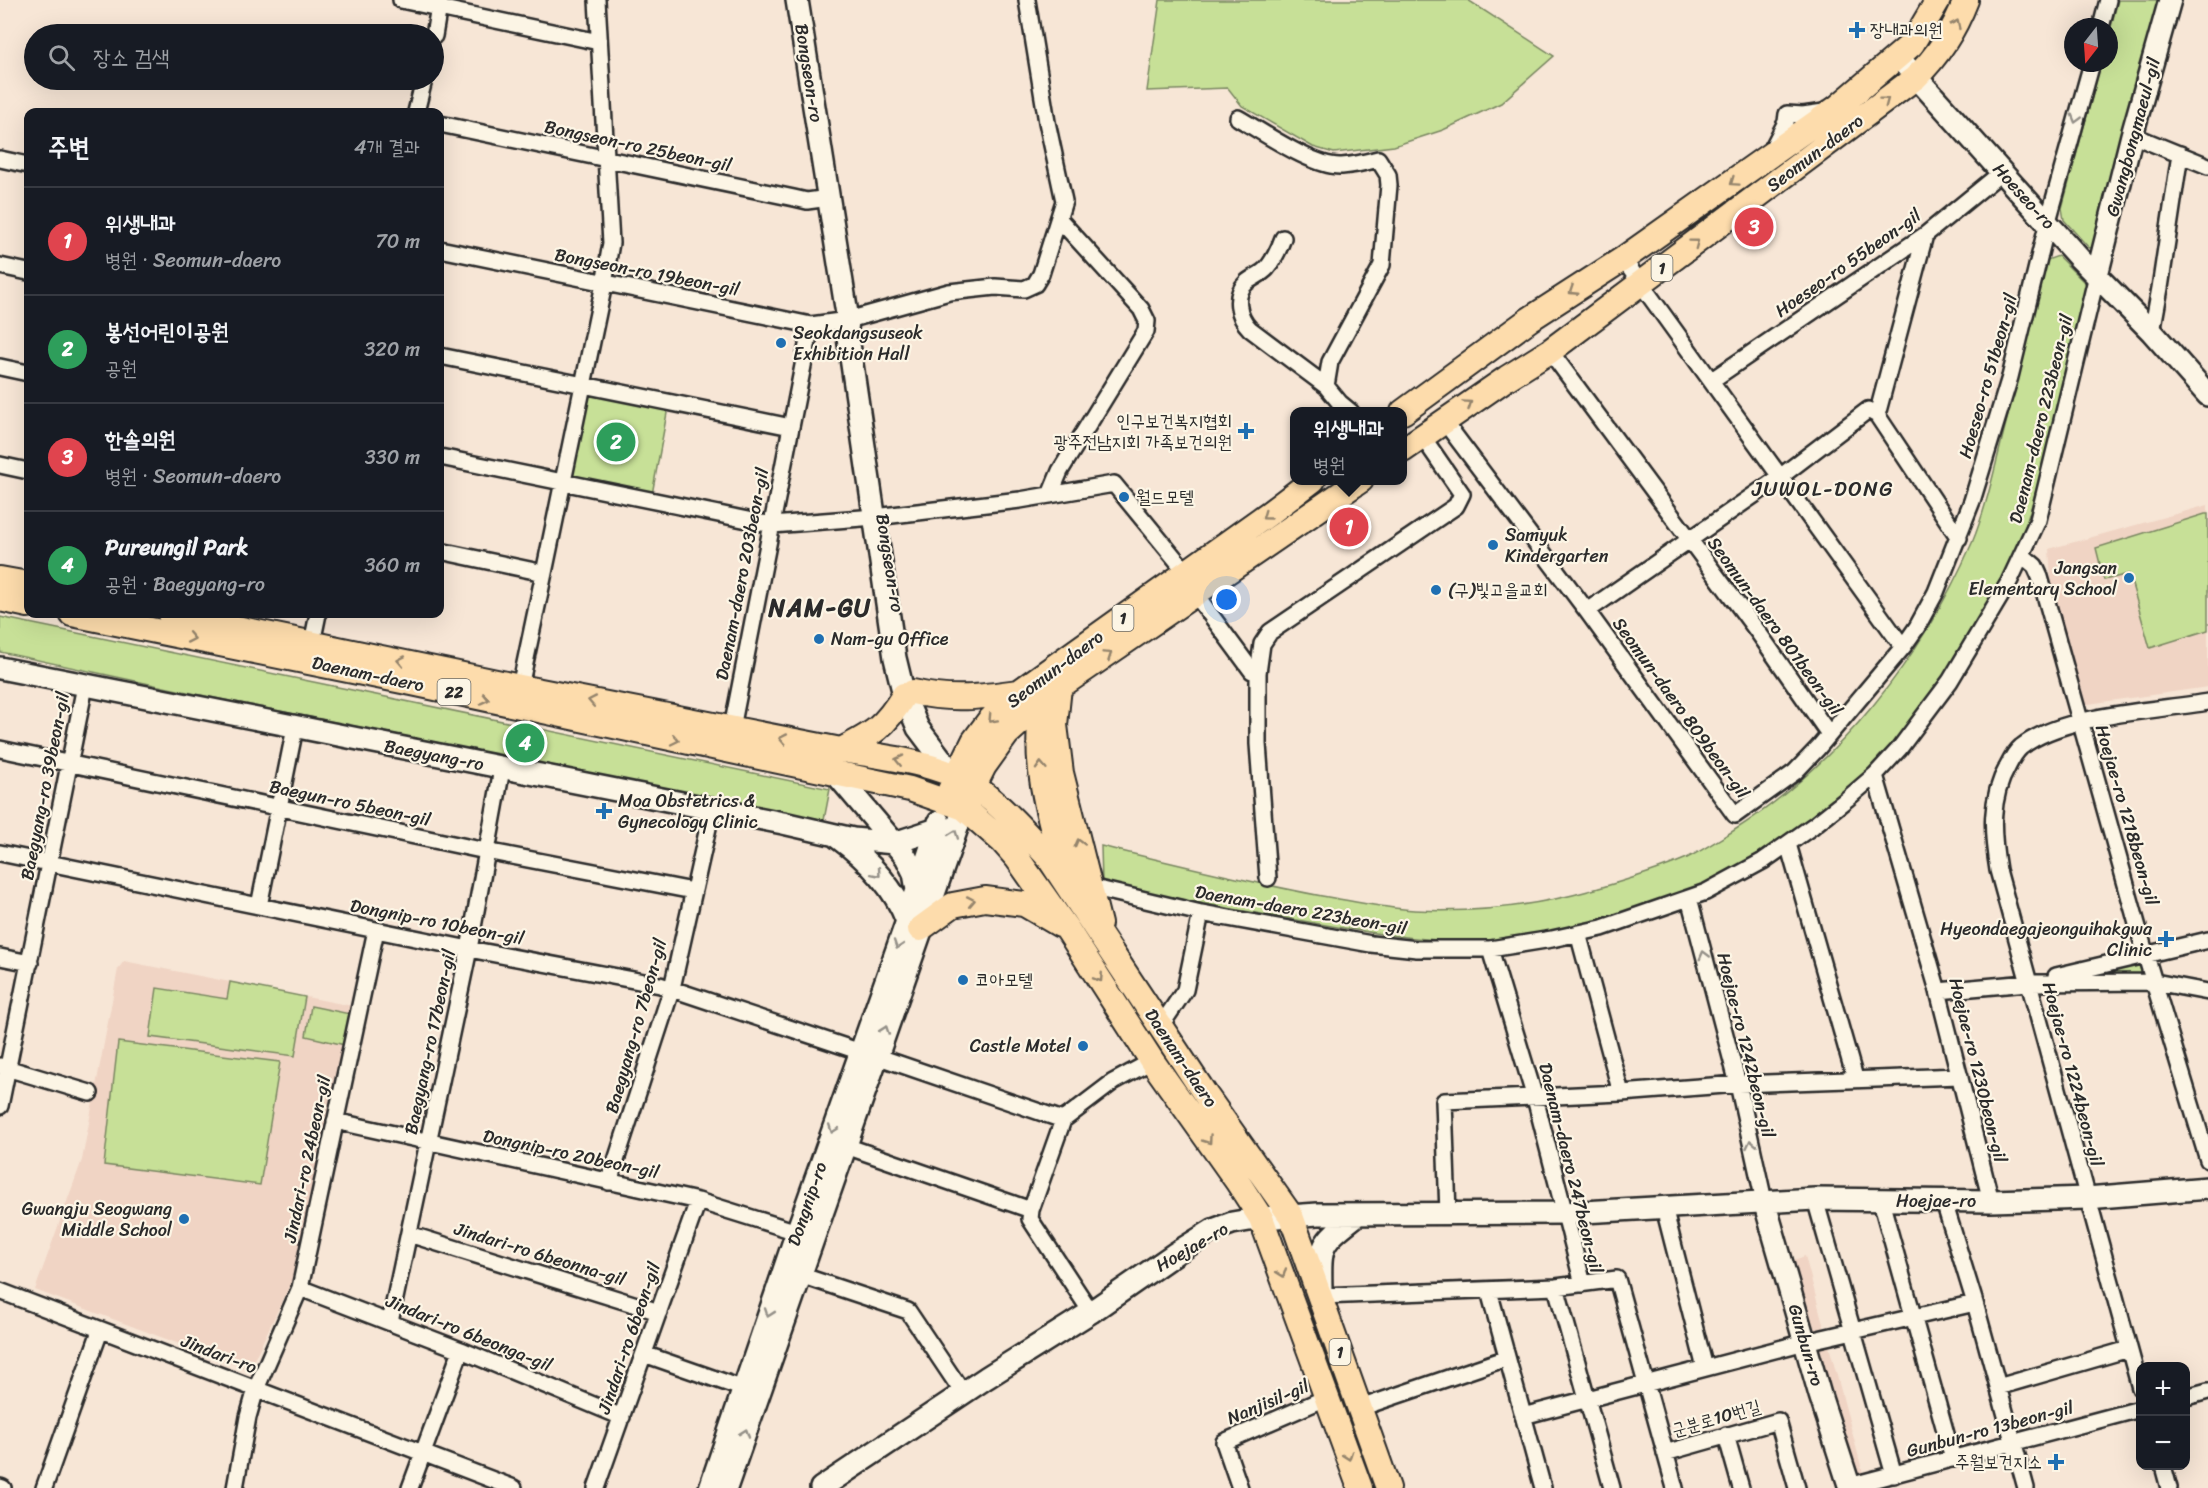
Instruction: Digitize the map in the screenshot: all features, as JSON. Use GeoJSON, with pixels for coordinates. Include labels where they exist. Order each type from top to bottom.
{"type":"FeatureCollection","features":[{"type":"Feature","properties":{"kind":"main road","name":"Bongseon-ro"},"geometry":{"type":"LineString","coordinates":[[797,0],[848,322],[853,329],[871,431],[879,516],[891,592],[895,658],[909,694],[963,777]]}},
{"type":"Feature","properties":{"kind":"main road","name":"Seomun-daero"},"geometry":{"type":"LineString","coordinates":[[1407,409],[1530,319],[1623,259],[1838,107],[1912,44],[1938,0]]}},
{"type":"Feature","properties":{"kind":"main road","name":"Seomun-daero"},"geometry":{"type":"LineString","coordinates":[[1407,447],[1550,351],[1915,78],[1942,49],[1966,0]]}},
{"type":"Feature","properties":{"kind":"main road","name":"Gwangbongmaeul-gil"},"geometry":{"type":"LineString","coordinates":[[2097,275],[2132,135],[2170,0]]}},
{"type":"Feature","properties":{"kind":"main road","name":"Hoeseo-ro"},"geometry":{"type":"LineString","coordinates":[[1898,57],[2079,258],[2208,395]]}},
{"type":"Feature","properties":{"kind":"main road","name":"Seomun-daero"},"geometry":{"type":"LineString","coordinates":[[954,805],[974,741],[989,721],[1019,692],[1306,485]]}},
{"type":"Feature","properties":{"kind":"main road","name":"Seomun-daero"},"geometry":{"type":"LineString","coordinates":[[963,777],[984,766],[1007,734],[1051,695],[1354,485]]}},
{"type":"Feature","properties":{"kind":"main road"},"geometry":{"type":"LineString","coordinates":[[0,579],[24,583]]}},
{"type":"Feature","properties":{"kind":"main road"},"geometry":{"type":"LineString","coordinates":[[0,599],[24,604]]}},
{"type":"Feature","properties":{"kind":"main road","name":"Daenam-daero"},"geometry":{"type":"LineString","coordinates":[[106,618],[412,683],[842,780],[910,789],[954,805],[1003,842],[1067,929],[1152,1061],[1261,1218],[1360,1488]]}},
{"type":"Feature","properties":{"kind":"main road","name":"Daenam-daero"},"geometry":{"type":"LineString","coordinates":[[190,618],[520,687],[841,750],[883,756],[963,777],[1021,826],[1084,895],[1103,941],[1160,1028],[1291,1216],[1388,1488]]}},
{"type":"Feature","properties":{"kind":"main road","name":"Baegyang-ro"},"geometry":{"type":"LineString","coordinates":[[0,668],[834,835],[894,843],[937,829]]}},
{"type":"Feature","properties":{"kind":"main road"},"geometry":{"type":"LineString","coordinates":[[841,750],[870,736],[891,718],[909,694],[939,698],[977,697],[1019,692]]}},
{"type":"Feature","properties":{"kind":"main road"},"geometry":{"type":"LineString","coordinates":[[1051,695],[1039,724],[1041,779],[1057,845],[1084,895]]}},
{"type":"Feature","properties":{"kind":"main road"},"geometry":{"type":"LineString","coordinates":[[841,750],[853,755],[855,760],[853,771],[842,780]]}},
{"type":"Feature","properties":{"kind":"main road"},"geometry":{"type":"LineString","coordinates":[[842,780],[855,807],[854,820],[848,829],[834,835],[868,863],[887,885],[914,925],[953,904],[985,898],[1024,904],[1067,929]]}},
{"type":"Feature","properties":{"kind":"main road"},"geometry":{"type":"LineString","coordinates":[[842,780],[906,857],[914,873],[918,890]]}},
{"type":"Feature","properties":{"kind":"main road","name":"Dongnip-ro"},"geometry":{"type":"LineString","coordinates":[[914,925],[918,890],[937,829],[954,805]]}},
{"type":"Feature","properties":{"kind":"main road","name":"Dongnip-ro"},"geometry":{"type":"LineString","coordinates":[[710,1488],[797,1232],[869,1054],[954,805]]}},
{"type":"Feature","properties":{"kind":"main road","name":"Dongnip-ro"},"geometry":{"type":"LineString","coordinates":[[726,1488],[846,1146],[869,1054]]}},
{"type":"Feature","properties":{"kind":"main road","name":"Hoejae-ro"},"geometry":{"type":"LineString","coordinates":[[830,1485],[963,1393],[1091,1312],[1213,1230],[1232,1222],[1318,1214],[1565,1213],[1815,1199],[1944,1202],[2087,1198],[2208,1188]]}},
{"type":"Feature","properties":{"kind":"main road","name":"Gunbun-ro"},"geometry":{"type":"LineString","coordinates":[[1764,1201],[1850,1487]]}},
{"type":"Feature","properties":{"kind":"main road"},"geometry":{"type":"LineString","coordinates":[[1321,1296],[1320,1254],[1326,1241],[1357,1215]]}},
{"type":"Feature","properties":{"kind":"street"},"geometry":{"type":"LineString","coordinates":[[401,0],[440,4],[598,42]]}},
{"type":"Feature","properties":{"kind":"street"},"geometry":{"type":"LineString","coordinates":[[520,687],[611,243],[597,0]]}},
{"type":"Feature","properties":{"kind":"street"},"geometry":{"type":"LineString","coordinates":[[1027,0],[1047,122],[1064,201],[1059,219],[1141,309],[1148,321],[1146,331],[1060,471],[1050,495]]}},
{"type":"Feature","properties":{"kind":"street"},"geometry":{"type":"LineString","coordinates":[[2103,18],[2108,0]]}},
{"type":"Feature","properties":{"kind":"street"},"geometry":{"type":"LineString","coordinates":[[436,24],[440,4]]}},
{"type":"Feature","properties":{"kind":"street","name":"Hoeseo-ro 51beon-gil"},"geometry":{"type":"LineString","coordinates":[[1829,734],[1871,688],[1917,627],[1936,592],[1959,538],[2010,377],[2048,222],[2090,72]]}},
{"type":"Feature","properties":{"kind":"street"},"geometry":{"type":"LineString","coordinates":[[417,108],[422,90]]}},
{"type":"Feature","properties":{"kind":"street"},"geometry":{"type":"LineString","coordinates":[[1238,118],[1313,160],[1327,165],[1341,166],[1378,159],[1388,175],[1382,265],[1330,362],[1326,386]]}},
{"type":"Feature","properties":{"kind":"street","name":"Bongseon-ro 25beon-gil"},"geometry":{"type":"LineString","coordinates":[[444,125],[800,200],[829,198]]}},
{"type":"Feature","properties":{"kind":"street"},"geometry":{"type":"LineString","coordinates":[[2132,135],[2208,166]]}},
{"type":"Feature","properties":{"kind":"street"},"geometry":{"type":"LineString","coordinates":[[2151,332],[2160,288],[2180,154]]}},
{"type":"Feature","properties":{"kind":"street"},"geometry":{"type":"LineString","coordinates":[[0,159],[24,164]]}},
{"type":"Feature","properties":{"kind":"street","name":"Hoeseo-ro 55beon-gil"},"geometry":{"type":"LineString","coordinates":[[1712,380],[1925,235],[2002,172]]}},
{"type":"Feature","properties":{"kind":"street","name":"Bongseon-ro 19beon-gil"},"geometry":{"type":"LineString","coordinates":[[444,250],[811,325],[848,322],[949,292],[995,287],[1024,289],[1035,284],[1041,274],[1059,219]]}},
{"type":"Feature","properties":{"kind":"street"},"geometry":{"type":"LineString","coordinates":[[1925,235],[1877,415],[1959,538]]}},
{"type":"Feature","properties":{"kind":"street"},"geometry":{"type":"LineString","coordinates":[[1283,238],[1266,270],[1242,288],[1238,300],[1241,317],[1250,329],[1326,386],[1346,407]]}},
{"type":"Feature","properties":{"kind":"street"},"geometry":{"type":"LineString","coordinates":[[1623,259],[1903,646]]}},
{"type":"Feature","properties":{"kind":"street"},"geometry":{"type":"LineString","coordinates":[[0,266],[24,271]]}},
{"type":"Feature","properties":{"kind":"street","name":"Daenam-daero 223beon-gil"},"geometry":{"type":"LineString","coordinates":[[1084,895],[1393,947],[1449,950],[1490,949],[1602,928],[1689,898],[1763,861],[1875,775],[1899,749],[1950,681],[1998,600],[2038,520],[2097,275]]}},
{"type":"Feature","properties":{"kind":"street","name":"Daenam-daero 203beon-gil"},"geometry":{"type":"LineString","coordinates":[[732,728],[811,325]]}},
{"type":"Feature","properties":{"kind":"street","name":"Seomun-daero 801beon-gil"},"geometry":{"type":"LineString","coordinates":[[1550,351],[1758,632],[1829,734]]}},
{"type":"Feature","properties":{"kind":"street"},"geometry":{"type":"LineString","coordinates":[[444,357],[791,427]]}},
{"type":"Feature","properties":{"kind":"street"},"geometry":{"type":"LineString","coordinates":[[0,367],[24,372]]}},
{"type":"Feature","properties":{"kind":"street","name":"Seomun-daero 801beon-gil"},"geometry":{"type":"LineString","coordinates":[[1654,564],[1780,477],[1868,410],[1877,415]]}},
{"type":"Feature","properties":{"kind":"street","name":"Seomun-daero 809beon-gil"},"geometry":{"type":"LineString","coordinates":[[1444,421],[1587,611],[1735,815],[1795,772],[1829,734]]}},
{"type":"Feature","properties":{"kind":"street"},"geometry":{"type":"LineString","coordinates":[[1268,878],[1258,744],[1258,673],[1262,644],[1269,632],[1456,506],[1462,494],[1422,436]]}},
{"type":"Feature","properties":{"kind":"street"},"geometry":{"type":"LineString","coordinates":[[444,458],[772,525],[879,516],[1050,495],[1114,484],[1187,573]]}},
{"type":"Feature","properties":{"kind":"street"},"geometry":{"type":"LineString","coordinates":[[0,465],[24,470]]}},
{"type":"Feature","properties":{"kind":"street"},"geometry":{"type":"LineString","coordinates":[[444,552],[544,573]]}},
{"type":"Feature","properties":{"kind":"street","name":"Hoejae-ro 1218beon-gil"},"geometry":{"type":"LineString","coordinates":[[2022,555],[2035,566],[2040,577],[2146,956],[2208,1160]]}},
{"type":"Feature","properties":{"kind":"street","name":"Seomun-daero 809beon-gil"},"geometry":{"type":"LineString","coordinates":[[1587,611],[1654,564]]}},
{"type":"Feature","properties":{"kind":"street"},"geometry":{"type":"LineString","coordinates":[[1196,595],[1252,671],[1258,673]]}},
{"type":"Feature","properties":{"kind":"street"},"geometry":{"type":"LineString","coordinates":[[312,643],[317,618]]}},
{"type":"Feature","properties":{"kind":"street","name":"Baegyang-ro 39beon-gil"},"geometry":{"type":"LineString","coordinates":[[0,1106],[4,1067],[30,963],[85,686]]}},
{"type":"Feature","properties":{"kind":"street","name":"Hoejae-ro 1224beon-gil"},"geometry":{"type":"LineString","coordinates":[[2136,1374],[1998,870],[1993,813],[2005,770],[2020,748],[2054,729],[2080,721],[2207,706]]}},
{"type":"Feature","properties":{"kind":"street"},"geometry":{"type":"LineString","coordinates":[[259,906],[295,728]]}},
{"type":"Feature","properties":{"kind":"street","name":"Baegun-ro 5beon-gil"},"geometry":{"type":"LineString","coordinates":[[0,749],[278,809],[693,891]]}},
{"type":"Feature","properties":{"kind":"street","name":"Baegyang-ro 17beon-gil"},"geometry":{"type":"LineString","coordinates":[[390,1322],[469,950],[502,769]]}},
{"type":"Feature","properties":{"kind":"street","name":"Hoejae-ro 1230beon-gil"},"geometry":{"type":"LineString","coordinates":[[1875,775],[1938,991],[1991,1201]]}},
{"type":"Feature","properties":{"kind":"street","name":"Baegyang-ro 7beon-gil"},"geometry":{"type":"LineString","coordinates":[[609,1182],[672,988],[712,810]]}},
{"type":"Feature","properties":{"kind":"street"},"geometry":{"type":"LineString","coordinates":[[1788,844],[1855,1078]]}},
{"type":"Feature","properties":{"kind":"street","name":"Dongnip-ro 10beon-gil"},"geometry":{"type":"LineString","coordinates":[[0,853],[469,950],[672,988],[869,1054]]}},
{"type":"Feature","properties":{"kind":"street","name":"Hoejae-ro 1242beon-gil"},"geometry":{"type":"LineString","coordinates":[[1689,898],[1738,1084],[1764,1201]]}},
{"type":"Feature","properties":{"kind":"street"},"geometry":{"type":"LineString","coordinates":[[1160,1028],[1185,990],[1201,913]]}},
{"type":"Feature","properties":{"kind":"street","name":"Jindari-ro 24beon-gil"},"geometry":{"type":"LineString","coordinates":[[235,1488],[248,1417],[256,1389],[300,1288],[376,930]]}},
{"type":"Feature","properties":{"kind":"street"},"geometry":{"type":"LineString","coordinates":[[1578,933],[1621,1093]]}},
{"type":"Feature","properties":{"kind":"street"},"geometry":{"type":"LineString","coordinates":[[2028,983],[2208,940]]}},
{"type":"Feature","properties":{"kind":"street","name":"Daenam-daero 247beon-gil"},"geometry":{"type":"LineString","coordinates":[[1321,1296],[1489,1291],[1583,1284],[1535,1098],[1490,949]]}},
{"type":"Feature","properties":{"kind":"street"},"geometry":{"type":"LineString","coordinates":[[0,957],[30,963]]}},
{"type":"Feature","properties":{"kind":"street"},"geometry":{"type":"LineString","coordinates":[[1938,991],[2028,983],[2155,982],[2208,992]]}},
{"type":"Feature","properties":{"kind":"street"},"geometry":{"type":"LineString","coordinates":[[869,1054],[1063,1120],[1031,1210],[1030,1219],[1091,1312]]}},
{"type":"Feature","properties":{"kind":"street","name":"Daenam-daero"},"geometry":{"type":"LineString","coordinates":[[1063,1120],[1113,1082],[1152,1061]]}},
{"type":"Feature","properties":{"kind":"street"},"geometry":{"type":"LineString","coordinates":[[4,1067],[90,1093]]}},
{"type":"Feature","properties":{"kind":"street"},"geometry":{"type":"LineString","coordinates":[[1448,1214],[1444,1101],[1535,1098],[1855,1078],[1960,1076]]}},
{"type":"Feature","properties":{"kind":"street","name":"Dongnip-ro 20beon-gil"},"geometry":{"type":"LineString","coordinates":[[335,1121],[698,1201],[797,1232]]}},
{"type":"Feature","properties":{"kind":"street"},"geometry":{"type":"LineString","coordinates":[[846,1146],[1031,1210]]}},
{"type":"Feature","properties":{"kind":"street"},"geometry":{"type":"LineString","coordinates":[[1815,1199],[1894,1475]]}},
{"type":"Feature","properties":{"kind":"street","name":"Jindari-ro 6beon-gil"},"geometry":{"type":"LineString","coordinates":[[596,1488],[698,1201]]}},
{"type":"Feature","properties":{"kind":"street"},"geometry":{"type":"LineString","coordinates":[[1881,1201],[1953,1459]]}},
{"type":"Feature","properties":{"kind":"street"},"geometry":{"type":"LineString","coordinates":[[1944,1202],[1975,1303],[2026,1488]]}},
{"type":"Feature","properties":{"kind":"street"},"geometry":{"type":"LineString","coordinates":[[1664,1208],[1705,1368]]}},
{"type":"Feature","properties":{"kind":"street","name":"Jindari-ro 6beonna-gil"},"geometry":{"type":"LineString","coordinates":[[409,1234],[659,1312]]}},
{"type":"Feature","properties":{"kind":"street"},"geometry":{"type":"LineString","coordinates":[[800,1275],[908,1311],[963,1393]]}},
{"type":"Feature","properties":{"kind":"street"},"geometry":{"type":"LineString","coordinates":[[1583,1284],[1617,1279],[1675,1488]]}},
{"type":"Feature","properties":{"kind":"street"},"geometry":{"type":"LineString","coordinates":[[1556,1287],[1612,1488]]}},
{"type":"Feature","properties":{"kind":"street","name":"Jindari-ro 6beonga-gil"},"geometry":{"type":"LineString","coordinates":[[300,1288],[461,1350],[622,1417]]}},
{"type":"Feature","properties":{"kind":"street","name":"Jindari-ro"},"geometry":{"type":"LineString","coordinates":[[0,1291],[514,1488]]}},
{"type":"Feature","properties":{"kind":"street"},"geometry":{"type":"LineString","coordinates":[[1489,1291],[1543,1488]]}},
{"type":"Feature","properties":{"kind":"street"},"geometry":{"type":"LineString","coordinates":[[1523,1416],[1805,1342],[1975,1303]]}},
{"type":"Feature","properties":{"kind":"street"},"geometry":{"type":"LineString","coordinates":[[44,1488],[100,1330]]}},
{"type":"Feature","properties":{"kind":"street"},"geometry":{"type":"LineString","coordinates":[[1998,1387],[2129,1349]]}},
{"type":"Feature","properties":{"kind":"street"},"geometry":{"type":"LineString","coordinates":[[410,1488],[461,1350]]}},
{"type":"Feature","properties":{"kind":"street"},"geometry":{"type":"LineString","coordinates":[[644,1354],[744,1389]]}},
{"type":"Feature","properties":{"kind":"street"},"geometry":{"type":"LineString","coordinates":[[1360,1408],[1507,1358]]}},
{"type":"Feature","properties":{"kind":"street"},"geometry":{"type":"LineString","coordinates":[[2190,1396],[2208,1391]]}},
{"type":"Feature","properties":{"kind":"street","name":"Nanjisil-gil"},"geometry":{"type":"LineString","coordinates":[[1240,1488],[1224,1442],[1328,1397]]}},
{"type":"Feature","properties":{"kind":"street","name":"Gunbun-ro 13beon-gil"},"geometry":{"type":"LineString","coordinates":[[1850,1487],[2136,1410]]}},
{"type":"Feature","properties":{"kind":"street","name":"군분로10번길"},"geometry":{"type":"LineString","coordinates":[[1665,1453],[1778,1421],[1797,1488]]}},
{"type":"Feature","properties":{"kind":"street"},"geometry":{"type":"LineString","coordinates":[[1726,1435],[1741,1488]]}},
{"type":"Feature","properties":{"kind":"street"},"geometry":{"type":"LineString","coordinates":[[2164,1470],[2169,1488]]}},
{"type":"Feature","properties":{"kind":"shaded area","name":"Jangsan Elementary School"},"geometry":{"type":"Polygon","coordinates":[[[2208,505],[2208,687],[2081,705],[2053,607],[2049,549],[2208,505]]]}},
{"type":"Feature","properties":{"kind":"shaded area","name":"Gwangju Seogwang Middle School"},"geometry":{"type":"Polygon","coordinates":[[[124,961],[352,1006],[328,1133],[293,1279],[249,1370],[35,1290],[82,1160],[118,969],[124,961]]]}},
{"type":"Feature","properties":{"kind":"shaded area"},"geometry":{"type":"Polygon","coordinates":[[[1805,1256],[1867,1488],[1853,1488],[1791,1261],[1805,1256]]]}},
{"type":"Feature","properties":{"kind":"green space"},"geometry":{"type":"Polygon","coordinates":[[[1160,0],[1468,0],[1554,56],[1501,103],[1443,130],[1394,146],[1334,153],[1313,147],[1242,106],[1228,88],[1147,91],[1160,0]]]}},
{"type":"Feature","properties":{"kind":"green space"},"geometry":{"type":"Polygon","coordinates":[[[2118,0],[2161,0],[2094,247],[2089,248],[2064,220],[2062,208],[2099,72],[2118,72],[2118,18],[2113,18],[2118,0]]]}},
{"type":"Feature","properties":{"kind":"green space"},"geometry":{"type":"Polygon","coordinates":[[[2058,256],[2090,288],[2032,506],[2009,570],[1943,681],[1907,729],[1848,791],[1795,832],[1753,859],[1710,882],[1664,902],[1617,918],[1570,930],[1521,938],[1451,941],[1387,935],[1228,908],[1102,883],[1101,846],[1267,885],[1391,908],[1437,911],[1482,909],[1570,896],[1628,879],[1687,858],[1733,831],[1772,804],[1842,741],[1902,667],[1928,627],[1951,586],[1977,531],[2047,260],[2058,256]]]}},
{"type":"Feature","properties":{"kind":"green space"},"geometry":{"type":"Polygon","coordinates":[[[583,385],[669,402],[651,500],[562,482],[583,385]]]}},
{"type":"Feature","properties":{"kind":"green space"},"geometry":{"type":"Polygon","coordinates":[[[2208,514],[2208,630],[2150,648],[2129,574],[2104,580],[2096,548],[2208,514]]]}},
{"type":"Feature","properties":{"kind":"green space"},"geometry":{"type":"Polygon","coordinates":[[[0,617],[830,789],[824,820],[215,698],[0,652],[0,617]]]}},
{"type":"Feature","properties":{"kind":"green space"},"geometry":{"type":"Polygon","coordinates":[[[2137,965],[2140,967],[2142,977],[2108,977],[2109,972],[2137,965]]]}},
{"type":"Feature","properties":{"kind":"green space"},"geometry":{"type":"Polygon","coordinates":[[[230,982],[305,997],[295,1056],[150,1037],[157,988],[227,999],[230,982]]]}},
{"type":"Feature","properties":{"kind":"green space"},"geometry":{"type":"Polygon","coordinates":[[[311,1006],[350,1014],[345,1045],[306,1036],[311,1006]]]}},
{"type":"Feature","properties":{"kind":"green space"},"geometry":{"type":"Polygon","coordinates":[[[118,1042],[280,1062],[260,1185],[104,1165],[118,1042]]]}},
{"type":"Feature","properties":{"kind":"place","name":"장내과의원"},"geometry":{"type":"Point","coordinates":[1857,30]}},
{"type":"Feature","properties":{"kind":"place","name":"한솔의원"},"geometry":{"type":"Point","coordinates":[1754,227]}},
{"type":"Feature","properties":{"kind":"place","name":"Seokdangsuseok Exhibition Hall"},"geometry":{"type":"Point","coordinates":[781,343]}},
{"type":"Feature","properties":{"kind":"place","name":"인구보건복지협회 광주전남지회 가족보건의원"},"geometry":{"type":"Point","coordinates":[1246,431]}},
{"type":"Feature","properties":{"kind":"place","name":"봉선어린이공원"},"geometry":{"type":"Point","coordinates":[616,442]}},
{"type":"Feature","properties":{"kind":"place","name":"월드모텔"},"geometry":{"type":"Point","coordinates":[1124,497]}},
{"type":"Feature","properties":{"kind":"place","name":"위생내과"},"geometry":{"type":"Point","coordinates":[1349,527]}},
{"type":"Feature","properties":{"kind":"place","name":"Samyuk Kindergarten"},"geometry":{"type":"Point","coordinates":[1493,545]}},
{"type":"Feature","properties":{"kind":"place","name":"Jangsan Elementary School"},"geometry":{"type":"Point","coordinates":[2129,578]}},
{"type":"Feature","properties":{"kind":"place","name":"(구)빛고을교회"},"geometry":{"type":"Point","coordinates":[1436,590]}},
{"type":"Feature","properties":{"kind":"place","name":"Nam-gu Office"},"geometry":{"type":"Point","coordinates":[819,639]}},
{"type":"Feature","properties":{"kind":"place","name":"Pureungil Park"},"geometry":{"type":"Point","coordinates":[525,743]}},
{"type":"Feature","properties":{"kind":"place","name":"Moa Obstetrics & Gynecology Clinic"},"geometry":{"type":"Point","coordinates":[604,811]}},
{"type":"Feature","properties":{"kind":"place","name":"Hyeondaegajeonguihakgwa Clinic"},"geometry":{"type":"Point","coordinates":[2166,939]}},
{"type":"Feature","properties":{"kind":"place","name":"코아모텔"},"geometry":{"type":"Point","coordinates":[963,980]}},
{"type":"Feature","properties":{"kind":"place","name":"Castle Motel"},"geometry":{"type":"Point","coordinates":[1083,1046]}},
{"type":"Feature","properties":{"kind":"place","name":"Gwangju Seogwang Middle School"},"geometry":{"type":"Point","coordinates":[184,1219]}},
{"type":"Feature","properties":{"kind":"place","name":"주월보건지소"},"geometry":{"type":"Point","coordinates":[2056,1462]}},
{"type":"Feature","properties":{"kind":"district","name":"JUWOL-DONG"},"geometry":{"type":"Point","coordinates":[1823,489]}},
{"type":"Feature","properties":{"kind":"district","name":"NAM-GU"},"geometry":{"type":"Point","coordinates":[820,608]}}]}
